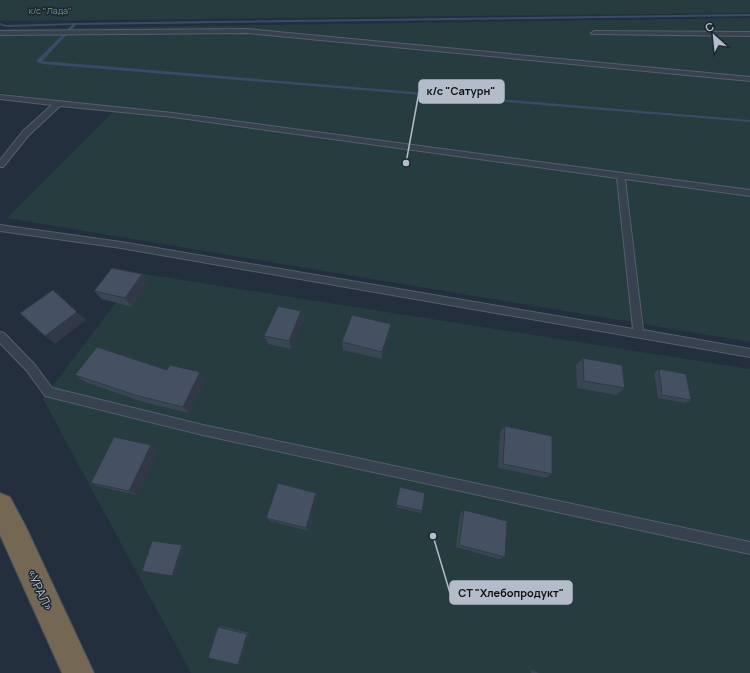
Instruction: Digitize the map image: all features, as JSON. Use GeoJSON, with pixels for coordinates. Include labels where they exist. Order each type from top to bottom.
{"type":"FeatureCollection","features":[{"type":"Feature","properties":{"kind":"highway","name":"«УРАЛ»"},"geometry":{"type":"LineString","coordinates":[[0,507],[16,537],[78,673]]}},
{"type":"Feature","properties":{"kind":"lane"},"geometry":{"type":"LineString","coordinates":[[0,33],[247,31],[750,79]]}},
{"type":"Feature","properties":{"kind":"lane"},"geometry":{"type":"LineString","coordinates":[[594,33],[750,34]]}},
{"type":"Feature","properties":{"kind":"lane"},"geometry":{"type":"LineString","coordinates":[[0,97],[173,115],[750,193]]}},
{"type":"Feature","properties":{"kind":"lane"},"geometry":{"type":"LineString","coordinates":[[0,165],[26,133],[58,104]]}},
{"type":"Feature","properties":{"kind":"lane"},"geometry":{"type":"LineString","coordinates":[[621,175],[638,333]]}},
{"type":"Feature","properties":{"kind":"lane"},"geometry":{"type":"LineString","coordinates":[[0,228],[121,245],[750,353]]}},
{"type":"Feature","properties":{"kind":"lane"},"geometry":{"type":"LineString","coordinates":[[0,336],[31,368],[49,392],[203,430],[750,548]]}},
{"type":"Feature","properties":{"kind":"green space","name":"к/с \"Лада\""},"geometry":{"type":"Polygon","coordinates":[[[0,0],[750,0],[750,13],[0,21],[0,0]]]}},
{"type":"Feature","properties":{"kind":"green space"},"geometry":{"type":"Polygon","coordinates":[[[750,18],[750,342],[7,218],[117,108],[0,93],[0,29],[750,18]]]}},
{"type":"Feature","properties":{"kind":"green space"},"geometry":{"type":"Polygon","coordinates":[[[138,273],[750,369],[750,673],[191,673],[43,399],[138,273]]]}},
{"type":"Feature","properties":{"kind":"building"},"geometry":{"type":"Polygon","coordinates":[[[112,268],[142,274],[125,298],[94,291],[112,268]]]}},
{"type":"Feature","properties":{"kind":"building"},"geometry":{"type":"Polygon","coordinates":[[[53,290],[77,312],[45,336],[20,313],[53,290]]]}},
{"type":"Feature","properties":{"kind":"building"},"geometry":{"type":"Polygon","coordinates":[[[278,306],[301,311],[289,341],[264,336],[278,306]]]}},
{"type":"Feature","properties":{"kind":"building"},"geometry":{"type":"Polygon","coordinates":[[[352,315],[391,324],[382,352],[342,342],[352,315]]]}},
{"type":"Feature","properties":{"kind":"building"},"geometry":{"type":"Polygon","coordinates":[[[97,347],[167,370],[170,365],[200,372],[183,407],[135,395],[75,375],[97,347]]]}},
{"type":"Feature","properties":{"kind":"building"},"geometry":{"type":"Polygon","coordinates":[[[583,358],[622,365],[625,388],[584,381],[583,358]]]}},
{"type":"Feature","properties":{"kind":"building"},"geometry":{"type":"Polygon","coordinates":[[[659,369],[686,374],[691,400],[662,395],[659,369]]]}},
{"type":"Feature","properties":{"kind":"building"},"geometry":{"type":"Polygon","coordinates":[[[505,426],[552,436],[552,474],[503,464],[505,426]]]}},
{"type":"Feature","properties":{"kind":"building"},"geometry":{"type":"Polygon","coordinates":[[[114,437],[151,445],[129,491],[91,483],[114,437]]]}},
{"type":"Feature","properties":{"kind":"building"},"geometry":{"type":"Polygon","coordinates":[[[278,483],[316,493],[306,528],[266,518],[278,483]]]}},
{"type":"Feature","properties":{"kind":"building"},"geometry":{"type":"Polygon","coordinates":[[[400,487],[425,493],[422,511],[396,505],[400,487]]]}},
{"type":"Feature","properties":{"kind":"building"},"geometry":{"type":"Polygon","coordinates":[[[464,510],[507,521],[505,557],[459,545],[464,510]]]}},
{"type":"Feature","properties":{"kind":"building"},"geometry":{"type":"Polygon","coordinates":[[[152,541],[182,545],[172,576],[142,571],[152,541]]]}},
{"type":"Feature","properties":{"kind":"building"},"geometry":{"type":"Polygon","coordinates":[[[218,627],[247,634],[238,665],[208,658],[218,627]]]}},
{"type":"Feature","properties":{"kind":"waterway"},"geometry":{"type":"LineString","coordinates":[[75,24],[750,15]]}},
{"type":"Feature","properties":{"kind":"waterway"},"geometry":{"type":"LineString","coordinates":[[0,24],[6,26],[75,24]]}},
{"type":"Feature","properties":{"kind":"waterway"},"geometry":{"type":"LineString","coordinates":[[75,24],[39,61],[42,63],[750,121]]}},
{"type":"Feature","properties":{"kind":"place","name":"к/с \"Сатурн\""},"geometry":{"type":"Point","coordinates":[406,163]}},
{"type":"Feature","properties":{"kind":"place","name":"СТ \"Хлебопродукт\""},"geometry":{"type":"Point","coordinates":[433,536]}}]}
